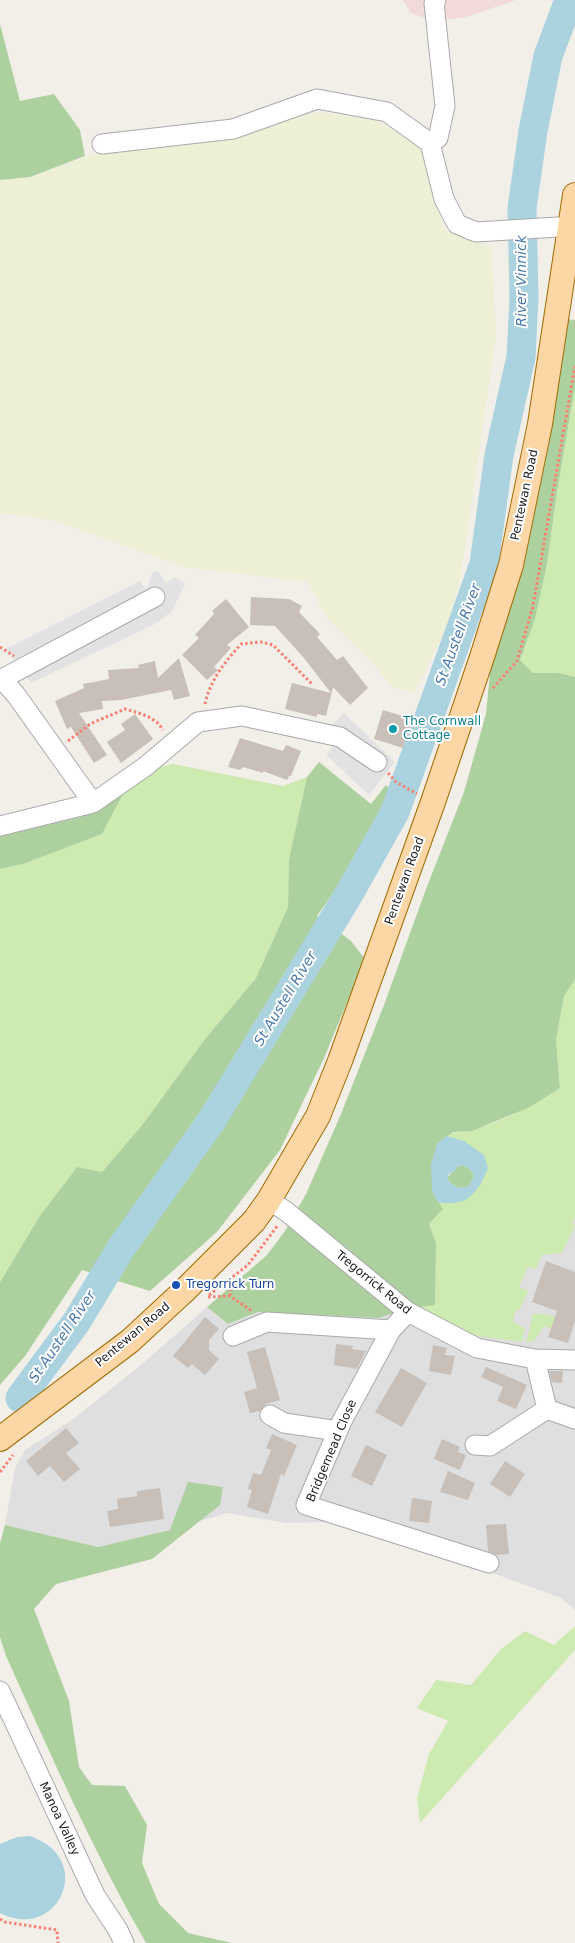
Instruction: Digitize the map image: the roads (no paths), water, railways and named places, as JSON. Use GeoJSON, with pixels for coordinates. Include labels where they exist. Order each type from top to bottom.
{"type":"FeatureCollection","features":[{"type":"Feature","properties":{"kind":"main road","name":"Pentewan Road"},"geometry":{"type":"LineString","coordinates":[[0,1439],[130,1341],[184,1291],[254,1221],[269,1200],[318,1116],[340,1061],[433,802],[484,654],[511,565],[536,443],[573,227],[575,195]]}},
{"type":"Feature","properties":{"kind":"street"},"geometry":{"type":"LineString","coordinates":[[430,143],[438,138],[445,106],[434,3],[436,0]]}},
{"type":"Feature","properties":{"kind":"street"},"geometry":{"type":"LineString","coordinates":[[102,144],[233,129],[317,99],[387,112],[430,143],[444,199],[457,224],[476,232],[573,227]]}},
{"type":"Feature","properties":{"kind":"street"},"geometry":{"type":"LineString","coordinates":[[93,803],[16,695],[1,679],[155,597]]}},
{"type":"Feature","properties":{"kind":"street"},"geometry":{"type":"LineString","coordinates":[[0,826],[93,803],[146,766],[198,722],[242,716],[340,738],[378,762]]}},
{"type":"Feature","properties":{"kind":"street","name":"Tregorrick Road"},"geometry":{"type":"LineString","coordinates":[[269,1200],[294,1218],[408,1312],[477,1348],[535,1359],[575,1360]]}},
{"type":"Feature","properties":{"kind":"street","name":"Bridgemead Close"},"geometry":{"type":"LineString","coordinates":[[408,1312],[391,1330],[338,1431],[306,1505],[489,1563]]}},
{"type":"Feature","properties":{"kind":"street"},"geometry":{"type":"LineString","coordinates":[[233,1336],[267,1322],[391,1330]]}},
{"type":"Feature","properties":{"kind":"street"},"geometry":{"type":"LineString","coordinates":[[535,1359],[547,1409]]}},
{"type":"Feature","properties":{"kind":"street"},"geometry":{"type":"LineString","coordinates":[[547,1409],[575,1419]]}},
{"type":"Feature","properties":{"kind":"street"},"geometry":{"type":"LineString","coordinates":[[475,1445],[490,1446],[547,1409]]}},
{"type":"Feature","properties":{"kind":"street"},"geometry":{"type":"LineString","coordinates":[[270,1414],[284,1423],[338,1431]]}},
{"type":"Feature","properties":{"kind":"street","name":"Manoa Valley"},"geometry":{"type":"LineString","coordinates":[[0,1691],[95,1895],[118,1930],[124,1943]]}},
{"type":"Feature","properties":{"kind":"water"},"geometry":{"type":"Polygon","coordinates":[[[447,1136],[464,1141],[484,1155],[488,1168],[480,1184],[470,1196],[457,1203],[438,1202],[432,1191],[431,1164],[437,1144],[447,1136]],[[463,1165],[457,1167],[447,1178],[457,1187],[466,1187],[470,1185],[474,1175],[470,1169],[463,1165]]]}},
{"type":"Feature","properties":{"kind":"water"},"geometry":{"type":"Polygon","coordinates":[[[30,1836],[50,1847],[62,1862],[65,1878],[62,1894],[53,1908],[39,1917],[21,1919],[0,1913],[0,1844],[17,1837],[30,1836]]]}},
{"type":"Feature","properties":{"kind":"waterway","name":"St Austell River"},"geometry":{"type":"LineString","coordinates":[[20,1398],[77,1321],[121,1248],[212,1120],[349,894],[395,812],[484,564],[499,455],[521,357],[524,298],[522,208],[533,131],[548,56],[569,0]]}},
{"type":"Feature","properties":{"kind":"place","name":"The Cornwall Cottage"},"geometry":{"type":"Point","coordinates":[393,729]}},
{"type":"Feature","properties":{"kind":"place","name":"Tregorrick Turn"},"geometry":{"type":"Point","coordinates":[176,1285]}},
{"type":"Feature","properties":{"kind":"water label","name":"River Vinnick"},"geometry":{"type":"Point","coordinates":[522,281]}}]}
